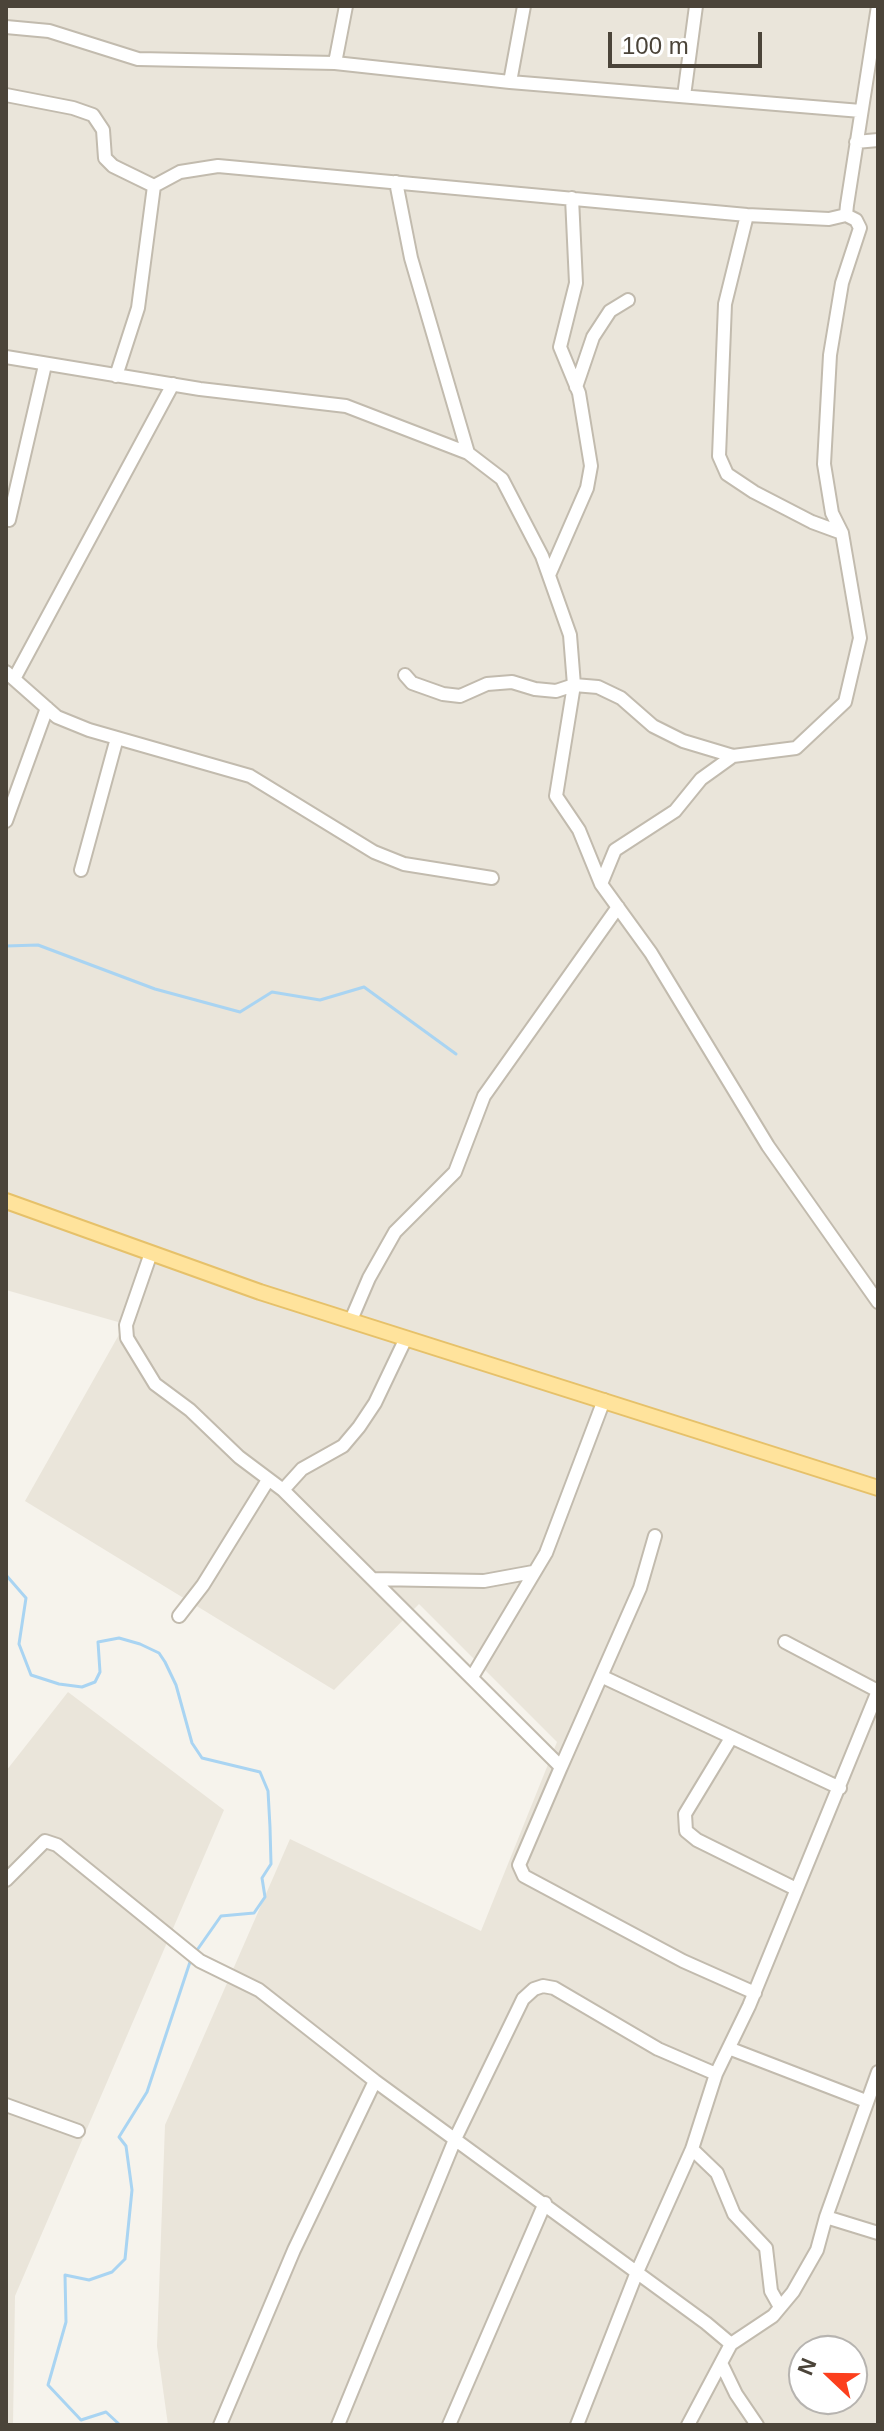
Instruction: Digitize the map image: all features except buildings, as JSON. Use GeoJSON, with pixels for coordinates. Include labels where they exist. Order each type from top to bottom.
{"type":"FeatureCollection","features":[{"type":"Feature","properties":{"kind":"main road"},"geometry":{"type":"LineString","coordinates":[[6,1201],[351,1320],[878,1488]]}},
{"type":"Feature","properties":{"kind":"street"},"geometry":{"type":"LineString","coordinates":[[335,63],[346,6]]}},
{"type":"Feature","properties":{"kind":"street"},"geometry":{"type":"LineString","coordinates":[[510,82],[524,6]]}},
{"type":"Feature","properties":{"kind":"street"},"geometry":{"type":"LineString","coordinates":[[684,96],[696,6]]}},
{"type":"Feature","properties":{"kind":"street"},"geometry":{"type":"LineString","coordinates":[[846,215],[878,6]]}},
{"type":"Feature","properties":{"kind":"street"},"geometry":{"type":"LineString","coordinates":[[6,27],[49,31],[138,59],[335,63],[510,82],[861,111]]}},
{"type":"Feature","properties":{"kind":"street"},"geometry":{"type":"LineString","coordinates":[[6,95],[93,115],[103,130],[105,158],[113,166],[154,186]]}},
{"type":"Feature","properties":{"kind":"street"},"geometry":{"type":"LineString","coordinates":[[856,142],[878,140]]}},
{"type":"Feature","properties":{"kind":"street"},"geometry":{"type":"LineString","coordinates":[[154,186],[180,172],[218,166],[517,196],[572,198],[747,215],[829,219],[846,215],[856,220],[860,228],[834,317],[824,464],[832,513],[842,533],[860,638],[845,702],[796,748],[733,756],[683,741],[653,726],[621,698],[598,687],[574,685],[556,691],[500,683],[460,696],[443,694],[412,683],[405,675]]}},
{"type":"Feature","properties":{"kind":"street"},"geometry":{"type":"LineString","coordinates":[[396,182],[411,258],[468,453]]}},
{"type":"Feature","properties":{"kind":"street"},"geometry":{"type":"LineString","coordinates":[[116,376],[138,308],[154,186]]}},
{"type":"Feature","properties":{"kind":"street"},"geometry":{"type":"LineString","coordinates":[[549,575],[587,488],[591,466],[576,387],[560,347],[576,283],[572,198]]}},
{"type":"Feature","properties":{"kind":"street"},"geometry":{"type":"LineString","coordinates":[[747,215],[725,304],[719,456],[727,474],[754,492],[812,522],[842,533]]}},
{"type":"Feature","properties":{"kind":"street"},"geometry":{"type":"LineString","coordinates":[[576,387],[593,337],[610,311],[628,300]]}},
{"type":"Feature","properties":{"kind":"street"},"geometry":{"type":"LineString","coordinates":[[6,357],[116,376],[346,406],[468,453],[502,479],[517,501],[549,575],[570,635],[574,685],[556,796],[579,830],[601,884],[678,996],[701,1041],[768,1146],[878,1302]]}},
{"type":"Feature","properties":{"kind":"street"},"geometry":{"type":"LineString","coordinates":[[7,522],[45,365]]}},
{"type":"Feature","properties":{"kind":"street"},"geometry":{"type":"LineString","coordinates":[[173,384],[10,676],[57,717],[117,738],[250,776],[374,852],[404,864],[492,878]]}},
{"type":"Feature","properties":{"kind":"street"},"geometry":{"type":"LineString","coordinates":[[6,821],[47,708]]}},
{"type":"Feature","properties":{"kind":"street"},"geometry":{"type":"LineString","coordinates":[[81,870],[117,738]]}},
{"type":"Feature","properties":{"kind":"street"},"geometry":{"type":"LineString","coordinates":[[601,884],[615,850],[675,811],[701,779],[733,756]]}},
{"type":"Feature","properties":{"kind":"street"},"geometry":{"type":"LineString","coordinates":[[351,1320],[369,1278],[395,1232],[455,1172],[484,1096],[618,907]]}},
{"type":"Feature","properties":{"kind":"street"},"geometry":{"type":"LineString","coordinates":[[151,1253],[126,1325],[127,1338],[155,1384],[190,1410],[239,1457],[283,1490],[561,1767]]}},
{"type":"Feature","properties":{"kind":"street"},"geometry":{"type":"LineString","coordinates":[[283,1490],[302,1469],[343,1446],[359,1427],[375,1403],[406,1338]]}},
{"type":"Feature","properties":{"kind":"street"},"geometry":{"type":"LineString","coordinates":[[472,1677],[546,1553],[604,1400]]}},
{"type":"Feature","properties":{"kind":"street"},"geometry":{"type":"LineString","coordinates":[[179,1616],[203,1585],[268,1480]]}},
{"type":"Feature","properties":{"kind":"street"},"geometry":{"type":"LineString","coordinates":[[655,1536],[640,1588],[519,1865],[524,1876],[683,1961],[755,1993]]}},
{"type":"Feature","properties":{"kind":"street"},"geometry":{"type":"LineString","coordinates":[[373,1579],[484,1581],[533,1572]]}},
{"type":"Feature","properties":{"kind":"street"},"geometry":{"type":"LineString","coordinates":[[577,2425],[637,2272],[692,2149],[716,2074],[731,2049],[755,1993],[878,1691],[785,1642]]}},
{"type":"Feature","properties":{"kind":"street"},"geometry":{"type":"LineString","coordinates":[[603,1677],[840,1788]]}},
{"type":"Feature","properties":{"kind":"street"},"geometry":{"type":"LineString","coordinates":[[731,1738],[685,1814],[686,1831],[796,1889]]}},
{"type":"Feature","properties":{"kind":"street"},"geometry":{"type":"LineString","coordinates":[[6,1880],[45,1841],[57,1845],[200,1961],[259,1990],[375,2081],[456,2137],[731,2344]]}},
{"type":"Feature","properties":{"kind":"street"},"geometry":{"type":"LineString","coordinates":[[338,2425],[456,2137],[523,1999],[543,1986],[658,2049],[716,2074]]}},
{"type":"Feature","properties":{"kind":"street"},"geometry":{"type":"LineString","coordinates":[[731,2049],[866,2101]]}},
{"type":"Feature","properties":{"kind":"street"},"geometry":{"type":"LineString","coordinates":[[688,2425],[731,2344],[773,2316],[807,2271],[878,2072]]}},
{"type":"Feature","properties":{"kind":"street"},"geometry":{"type":"LineString","coordinates":[[220,2425],[294,2250],[375,2081]]}},
{"type":"Feature","properties":{"kind":"street"},"geometry":{"type":"LineString","coordinates":[[6,2105],[78,2131]]}},
{"type":"Feature","properties":{"kind":"street"},"geometry":{"type":"LineString","coordinates":[[692,2149],[717,2173],[734,2214],[766,2248],[771,2291],[780,2307]]}},
{"type":"Feature","properties":{"kind":"street"},"geometry":{"type":"LineString","coordinates":[[449,2425],[545,2203]]}},
{"type":"Feature","properties":{"kind":"street"},"geometry":{"type":"LineString","coordinates":[[826,2217],[878,2233]]}},
{"type":"Feature","properties":{"kind":"street"},"geometry":{"type":"LineString","coordinates":[[722,2365],[736,2394],[757,2425]]}},
{"type":"Feature","properties":{"kind":"shaded area"},"geometry":{"type":"Polygon","coordinates":[[[6,6],[878,6],[878,2425],[168,2425],[157,2346],[165,2125],[290,1839],[481,1931],[557,1742],[419,1604],[334,1690],[25,1501],[125,1324],[6,1290],[6,6]]]}},
{"type":"Feature","properties":{"kind":"shaded area"},"geometry":{"type":"Polygon","coordinates":[[[68,1692],[224,1810],[15,2296],[13,2425],[6,2425],[6,1771],[68,1692]]]}},
{"type":"Feature","properties":{"kind":"waterway"},"geometry":{"type":"LineString","coordinates":[[6,946],[38,945],[155,989],[240,1012],[272,992],[320,1000],[364,987],[456,1054]]}},
{"type":"Feature","properties":{"kind":"waterway"},"geometry":{"type":"LineString","coordinates":[[6,1575],[26,1598],[19,1644],[31,1675],[82,1687],[95,1682],[100,1672],[98,1642],[119,1638],[140,1644],[159,1653],[165,1662],[176,1685],[192,1743],[202,1758],[260,1772],[268,1791],[270,1827],[271,1864],[262,1878],[265,1897],[254,1913],[221,1916],[195,1953]]}},
{"type":"Feature","properties":{"kind":"waterway"},"geometry":{"type":"LineString","coordinates":[[120,2425],[106,2412],[81,2420],[48,2385],[66,2322],[65,2275],[89,2280],[112,2272],[125,2259],[132,2190],[126,2146],[119,2137],[147,2092],[191,1959]]}}]}
